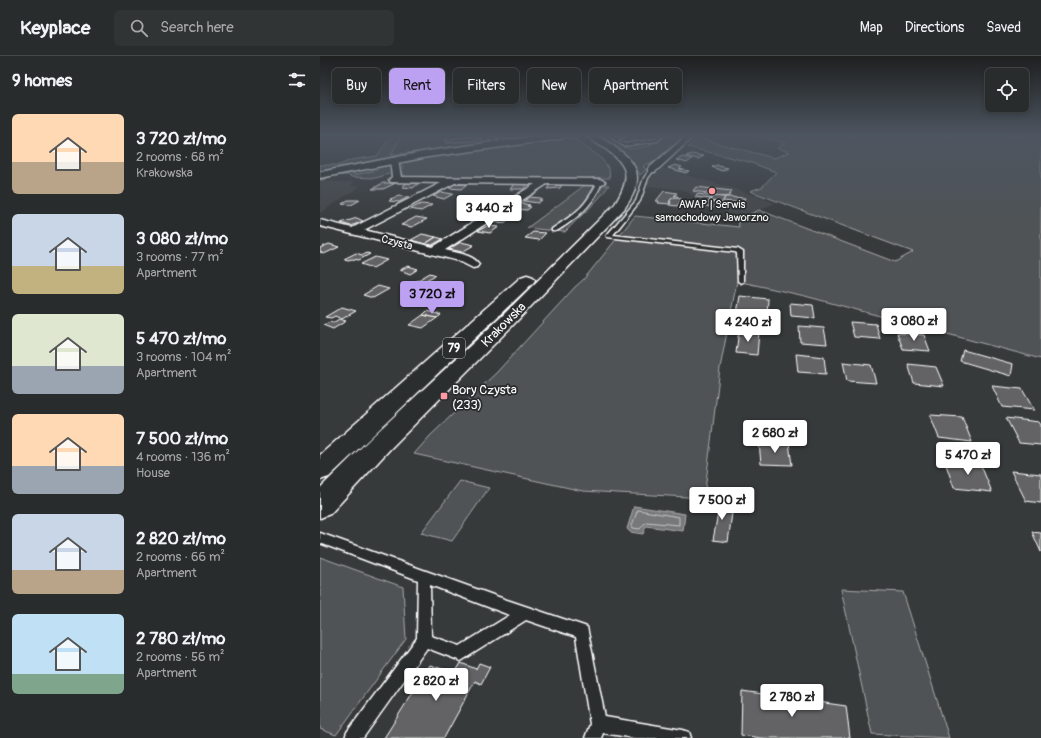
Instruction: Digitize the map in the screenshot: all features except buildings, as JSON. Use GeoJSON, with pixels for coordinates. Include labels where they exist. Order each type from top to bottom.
{"type":"FeatureCollection","features":[{"type":"Feature","properties":{"kind":"main road"},"geometry":{"type":"LineString","coordinates":[[320,175],[355,168]]}},
{"type":"Feature","properties":{"kind":"main road","name":"Krakowska"},"geometry":{"type":"LineString","coordinates":[[320,506],[381,443],[507,321],[620,206],[632,186],[632,172],[630,168]]}},
{"type":"Feature","properties":{"kind":"main road","name":"Krakowska"},"geometry":{"type":"LineString","coordinates":[[320,470],[600,212],[614,196],[618,187]]}},
{"type":"Feature","properties":{"kind":"street"},"geometry":{"type":"LineString","coordinates":[[395,168],[397,178],[394,180],[600,182]]}},
{"type":"Feature","properties":{"kind":"street"},"geometry":{"type":"LineString","coordinates":[[354,231],[454,181]]}},
{"type":"Feature","properties":{"kind":"street"},"geometry":{"type":"LineString","coordinates":[[435,251],[546,182]]}},
{"type":"Feature","properties":{"kind":"street","name":"Czysta"},"geometry":{"type":"LineString","coordinates":[[320,223],[463,258],[473,264]]}},
{"type":"Feature","properties":{"kind":"lane"},"geometry":{"type":"LineString","coordinates":[[652,170],[645,176],[643,188],[637,201],[609,236],[736,250],[740,252],[741,256],[741,281]]}},
{"type":"Feature","properties":{"kind":"lane"},"geometry":{"type":"LineString","coordinates":[[554,230],[586,207],[595,195],[600,182]]}},
{"type":"Feature","properties":{"kind":"lane"},"geometry":{"type":"LineString","coordinates":[[320,538],[525,613],[582,632],[596,731],[683,738]]}},
{"type":"Feature","properties":{"kind":"lane"},"geometry":{"type":"LineString","coordinates":[[353,738],[424,640],[424,576]]}},
{"type":"Feature","properties":{"kind":"lane"},"geometry":{"type":"LineString","coordinates":[[424,640],[461,654],[525,613]]}},
{"type":"Feature","properties":{"kind":"shaded area"},"geometry":{"type":"Polygon","coordinates":[[[320,168],[344,168],[320,172],[320,168]]]}},
{"type":"Feature","properties":{"kind":"shaded area"},"geometry":{"type":"Polygon","coordinates":[[[375,168],[392,168],[392,173],[376,178],[333,175],[320,180],[320,176],[351,171],[354,175],[377,170],[375,168]]]}},
{"type":"Feature","properties":{"kind":"shaded area"},"geometry":{"type":"Polygon","coordinates":[[[402,168],[608,168],[610,178],[592,178],[583,180],[408,177],[403,175],[402,168]]]}},
{"type":"Feature","properties":{"kind":"shaded area"},"geometry":{"type":"Polygon","coordinates":[[[637,168],[645,168],[647,169],[640,175],[637,168]]]}},
{"type":"Feature","properties":{"kind":"shaded area"},"geometry":{"type":"Polygon","coordinates":[[[661,168],[736,189],[775,203],[738,220],[718,208],[706,206],[710,199],[695,197],[684,190],[648,186],[649,179],[661,168]]]}},
{"type":"Feature","properties":{"kind":"shaded area"},"geometry":{"type":"Polygon","coordinates":[[[765,168],[1041,168],[1041,359],[805,296],[737,281],[720,368],[704,498],[583,491],[414,454],[430,436],[497,372],[584,279],[635,216],[739,227],[738,220],[759,210],[895,262],[913,252],[750,191],[762,187],[776,172],[765,168]]]}},
{"type":"Feature","properties":{"kind":"shaded area"},"geometry":{"type":"Polygon","coordinates":[[[320,182],[355,182],[350,186],[361,186],[320,213],[320,182]]]}},
{"type":"Feature","properties":{"kind":"shaded area"},"geometry":{"type":"Polygon","coordinates":[[[585,185],[609,185],[599,198],[565,232],[527,228],[585,185]]]}},
{"type":"Feature","properties":{"kind":"shaded area"},"geometry":{"type":"Polygon","coordinates":[[[460,481],[489,488],[452,541],[421,533],[460,481]]]}},
{"type":"Feature","properties":{"kind":"shaded area"},"geometry":{"type":"Polygon","coordinates":[[[320,557],[403,587],[406,639],[336,735],[320,729],[320,557]]]}},
{"type":"Feature","properties":{"kind":"shaded area"},"geometry":{"type":"Polygon","coordinates":[[[841,589],[903,592],[949,738],[872,734],[841,589]]]}},
{"type":"Feature","properties":{"kind":"water"},"geometry":{"type":"Polygon","coordinates":[[[634,506],[685,514],[683,531],[646,526],[643,534],[630,532],[627,529],[634,506]]]}},
{"type":"Feature","properties":{"kind":"place","name":"AWAP | Serwis samochodowy Jaworzno"},"geometry":{"type":"Point","coordinates":[712,191]}},
{"type":"Feature","properties":{"kind":"place","name":"Bory Czysta (233)"},"geometry":{"type":"Point","coordinates":[444,396]}}]}
